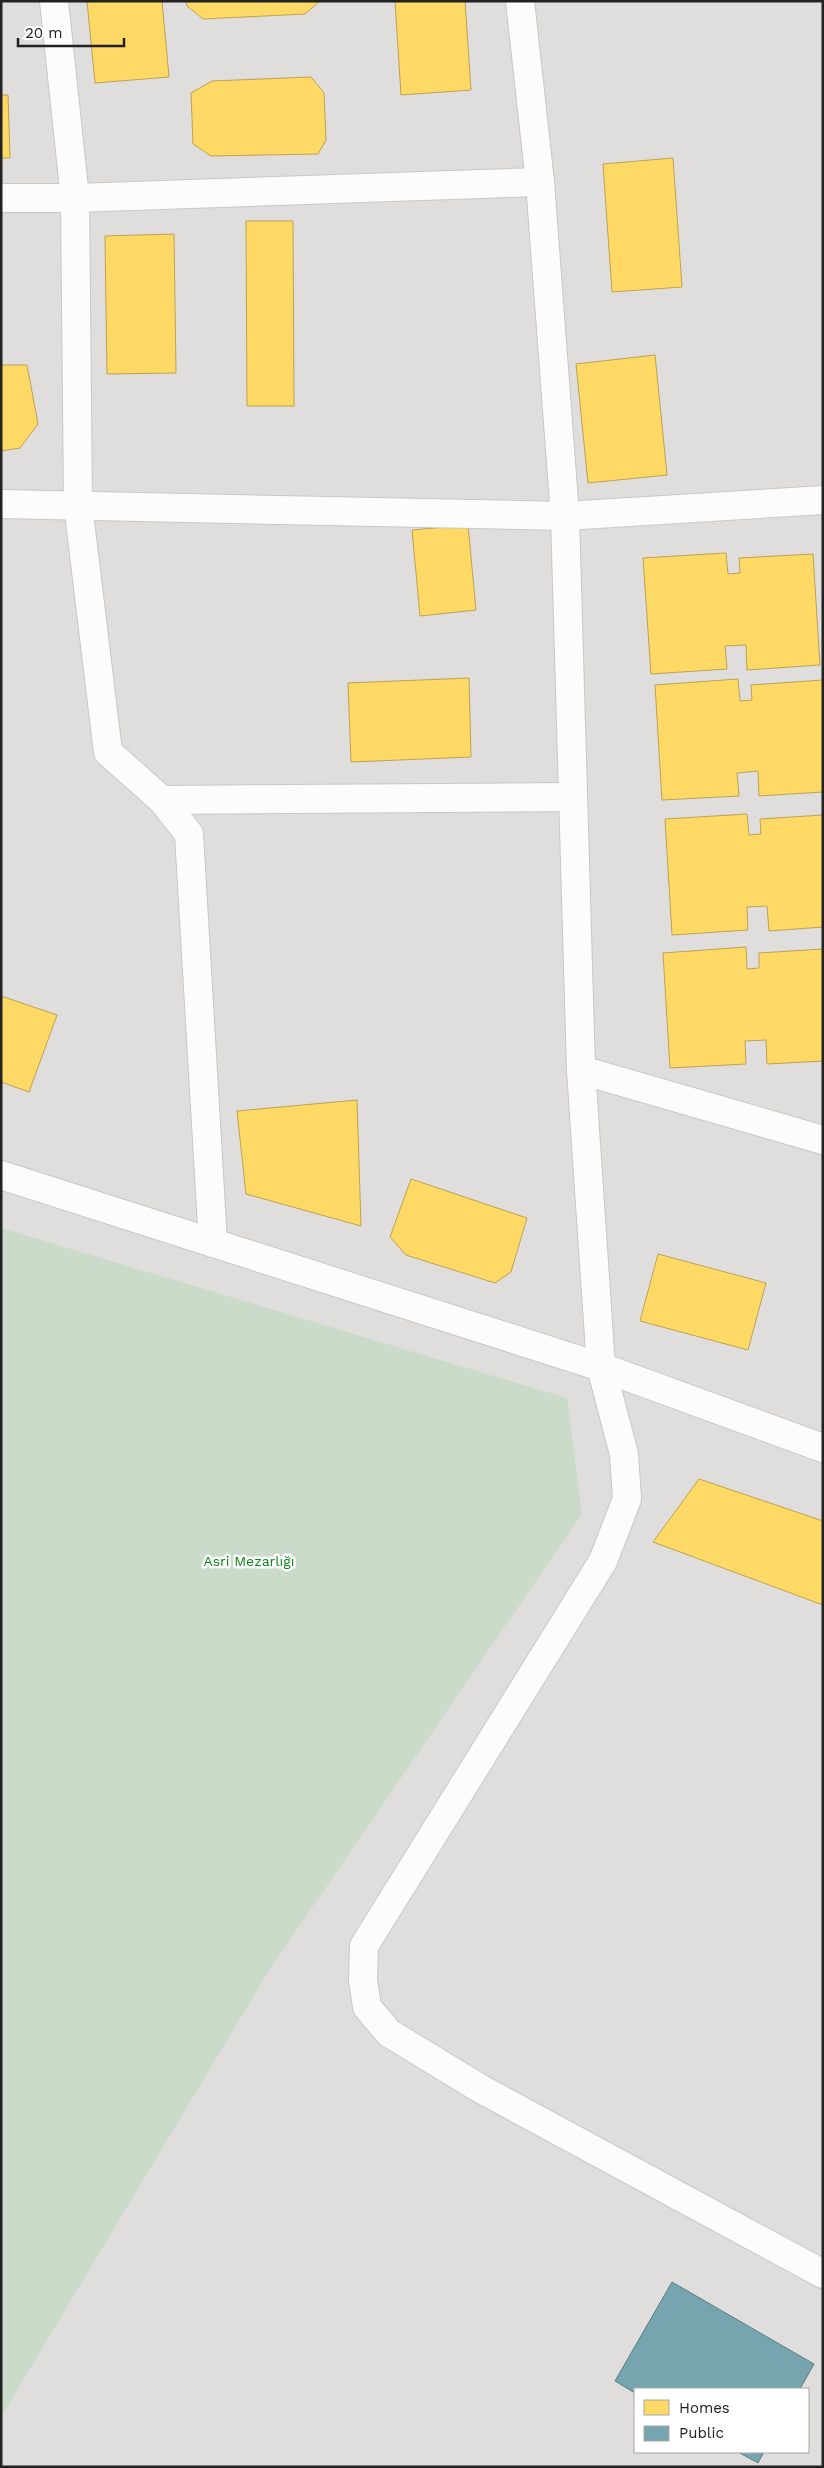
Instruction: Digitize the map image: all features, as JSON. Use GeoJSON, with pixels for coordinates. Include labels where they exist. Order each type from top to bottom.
{"type":"FeatureCollection","features":[{"type":"Feature","properties":{"kind":"street"},"geometry":{"type":"LineString","coordinates":[[54,1],[75,198],[78,505],[108,752],[162,800],[189,834],[213,1243]]}},
{"type":"Feature","properties":{"kind":"street"},"geometry":{"type":"LineString","coordinates":[[520,1],[540,182],[565,516],[581,1070],[601,1367],[624,1454],[627,1499],[603,1560],[364,1946],[363,1980],[367,2006],[389,2034],[481,2089],[823,2274]]}},
{"type":"Feature","properties":{"kind":"street"},"geometry":{"type":"LineString","coordinates":[[1,198],[75,198],[540,182]]}},
{"type":"Feature","properties":{"kind":"street"},"geometry":{"type":"LineString","coordinates":[[1,504],[565,516],[823,500]]}},
{"type":"Feature","properties":{"kind":"street"},"geometry":{"type":"LineString","coordinates":[[162,800],[573,797]]}},
{"type":"Feature","properties":{"kind":"street"},"geometry":{"type":"LineString","coordinates":[[581,1070],[823,1140]]}},
{"type":"Feature","properties":{"kind":"street"},"geometry":{"type":"LineString","coordinates":[[1,1175],[601,1367],[823,1448]]}},
{"type":"Feature","properties":{"kind":"shaded area"},"geometry":{"type":"Polygon","coordinates":[[[1,1],[823,1],[823,2467],[1,2467],[1,1]]]}},
{"type":"Feature","properties":{"kind":"green space","name":"Asri Mezarlığı"},"geometry":{"type":"Polygon","coordinates":[[[1,1228],[567,1398],[582,1514],[270,1969],[1,2417],[1,1228]]]}},
{"type":"Feature","properties":{"kind":"building: Homes"},"geometry":{"type":"Polygon","coordinates":[[[87,1],[162,1],[169,77],[95,83],[87,1]]]}},
{"type":"Feature","properties":{"kind":"building: Homes"},"geometry":{"type":"Polygon","coordinates":[[[186,1],[320,1],[305,14],[203,19],[187,6],[186,1]]]}},
{"type":"Feature","properties":{"kind":"building: Homes"},"geometry":{"type":"Polygon","coordinates":[[[395,1],[465,1],[471,90],[401,95],[395,1]]]}},
{"type":"Feature","properties":{"kind":"building: Homes"},"geometry":{"type":"Polygon","coordinates":[[[311,77],[324,93],[326,140],[318,154],[211,156],[193,144],[191,93],[212,81],[311,77]]]}},
{"type":"Feature","properties":{"kind":"building: Homes"},"geometry":{"type":"Polygon","coordinates":[[[1,95],[8,95],[10,158],[1,158],[1,95]]]}},
{"type":"Feature","properties":{"kind":"building: Homes"},"geometry":{"type":"Polygon","coordinates":[[[673,158],[682,287],[612,292],[603,164],[673,158]]]}},
{"type":"Feature","properties":{"kind":"building: Homes"},"geometry":{"type":"Polygon","coordinates":[[[246,221],[293,221],[294,406],[247,406],[246,221]]]}},
{"type":"Feature","properties":{"kind":"building: Homes"},"geometry":{"type":"Polygon","coordinates":[[[174,234],[176,373],[107,374],[105,236],[174,234]]]}},
{"type":"Feature","properties":{"kind":"building: Homes"},"geometry":{"type":"Polygon","coordinates":[[[655,355],[667,475],[588,483],[576,364],[655,355]]]}},
{"type":"Feature","properties":{"kind":"building: Homes"},"geometry":{"type":"Polygon","coordinates":[[[1,365],[27,365],[38,424],[20,448],[1,451],[1,365]]]}},
{"type":"Feature","properties":{"kind":"building: Homes"},"geometry":{"type":"Polygon","coordinates":[[[468,525],[476,610],[420,616],[412,530],[468,525]]]}},
{"type":"Feature","properties":{"kind":"building: Homes"},"geometry":{"type":"Polygon","coordinates":[[[726,553],[728,574],[740,573],[739,558],[813,554],[820,665],[747,670],[746,645],[725,646],[727,669],[651,674],[643,558],[726,553]]]}},
{"type":"Feature","properties":{"kind":"building: Homes"},"geometry":{"type":"Polygon","coordinates":[[[469,678],[471,757],[351,762],[348,683],[469,678]]]}},
{"type":"Feature","properties":{"kind":"building: Homes"},"geometry":{"type":"Polygon","coordinates":[[[738,679],[740,701],[752,700],[751,685],[823,680],[823,792],[759,796],[758,771],[737,773],[739,796],[662,800],[655,685],[738,679]]]}},
{"type":"Feature","properties":{"kind":"building: Homes"},"geometry":{"type":"Polygon","coordinates":[[[747,814],[749,835],[761,834],[760,819],[823,815],[823,927],[769,931],[767,906],[747,907],[748,930],[672,935],[665,819],[747,814]]]}},
{"type":"Feature","properties":{"kind":"building: Homes"},"geometry":{"type":"Polygon","coordinates":[[[746,947],[747,969],[759,968],[759,953],[823,949],[823,1061],[767,1064],[766,1040],[745,1041],[746,1064],[670,1068],[663,953],[746,947]]]}},
{"type":"Feature","properties":{"kind":"building: Homes"},"geometry":{"type":"Polygon","coordinates":[[[1,996],[57,1015],[29,1092],[1,1082],[1,996]]]}},
{"type":"Feature","properties":{"kind":"building: Homes"},"geometry":{"type":"Polygon","coordinates":[[[357,1100],[361,1226],[246,1194],[237,1111],[357,1100]]]}},
{"type":"Feature","properties":{"kind":"building: Homes"},"geometry":{"type":"Polygon","coordinates":[[[411,1179],[527,1218],[511,1272],[495,1283],[406,1255],[390,1237],[411,1179]]]}},
{"type":"Feature","properties":{"kind":"building: Homes"},"geometry":{"type":"Polygon","coordinates":[[[658,1254],[766,1283],[748,1350],[640,1321],[658,1254]]]}},
{"type":"Feature","properties":{"kind":"building: Homes"},"geometry":{"type":"Polygon","coordinates":[[[699,1479],[823,1521],[823,1605],[653,1542],[699,1479]]]}},
{"type":"Feature","properties":{"kind":"building: Public"},"geometry":{"type":"Polygon","coordinates":[[[672,2282],[814,2364],[801,2388],[634,2388],[634,2392],[615,2381],[672,2282]]]}},
{"type":"Feature","properties":{"kind":"building: Public"},"geometry":{"type":"Polygon","coordinates":[[[740,2453],[763,2453],[758,2463],[740,2453]]]}}]}
